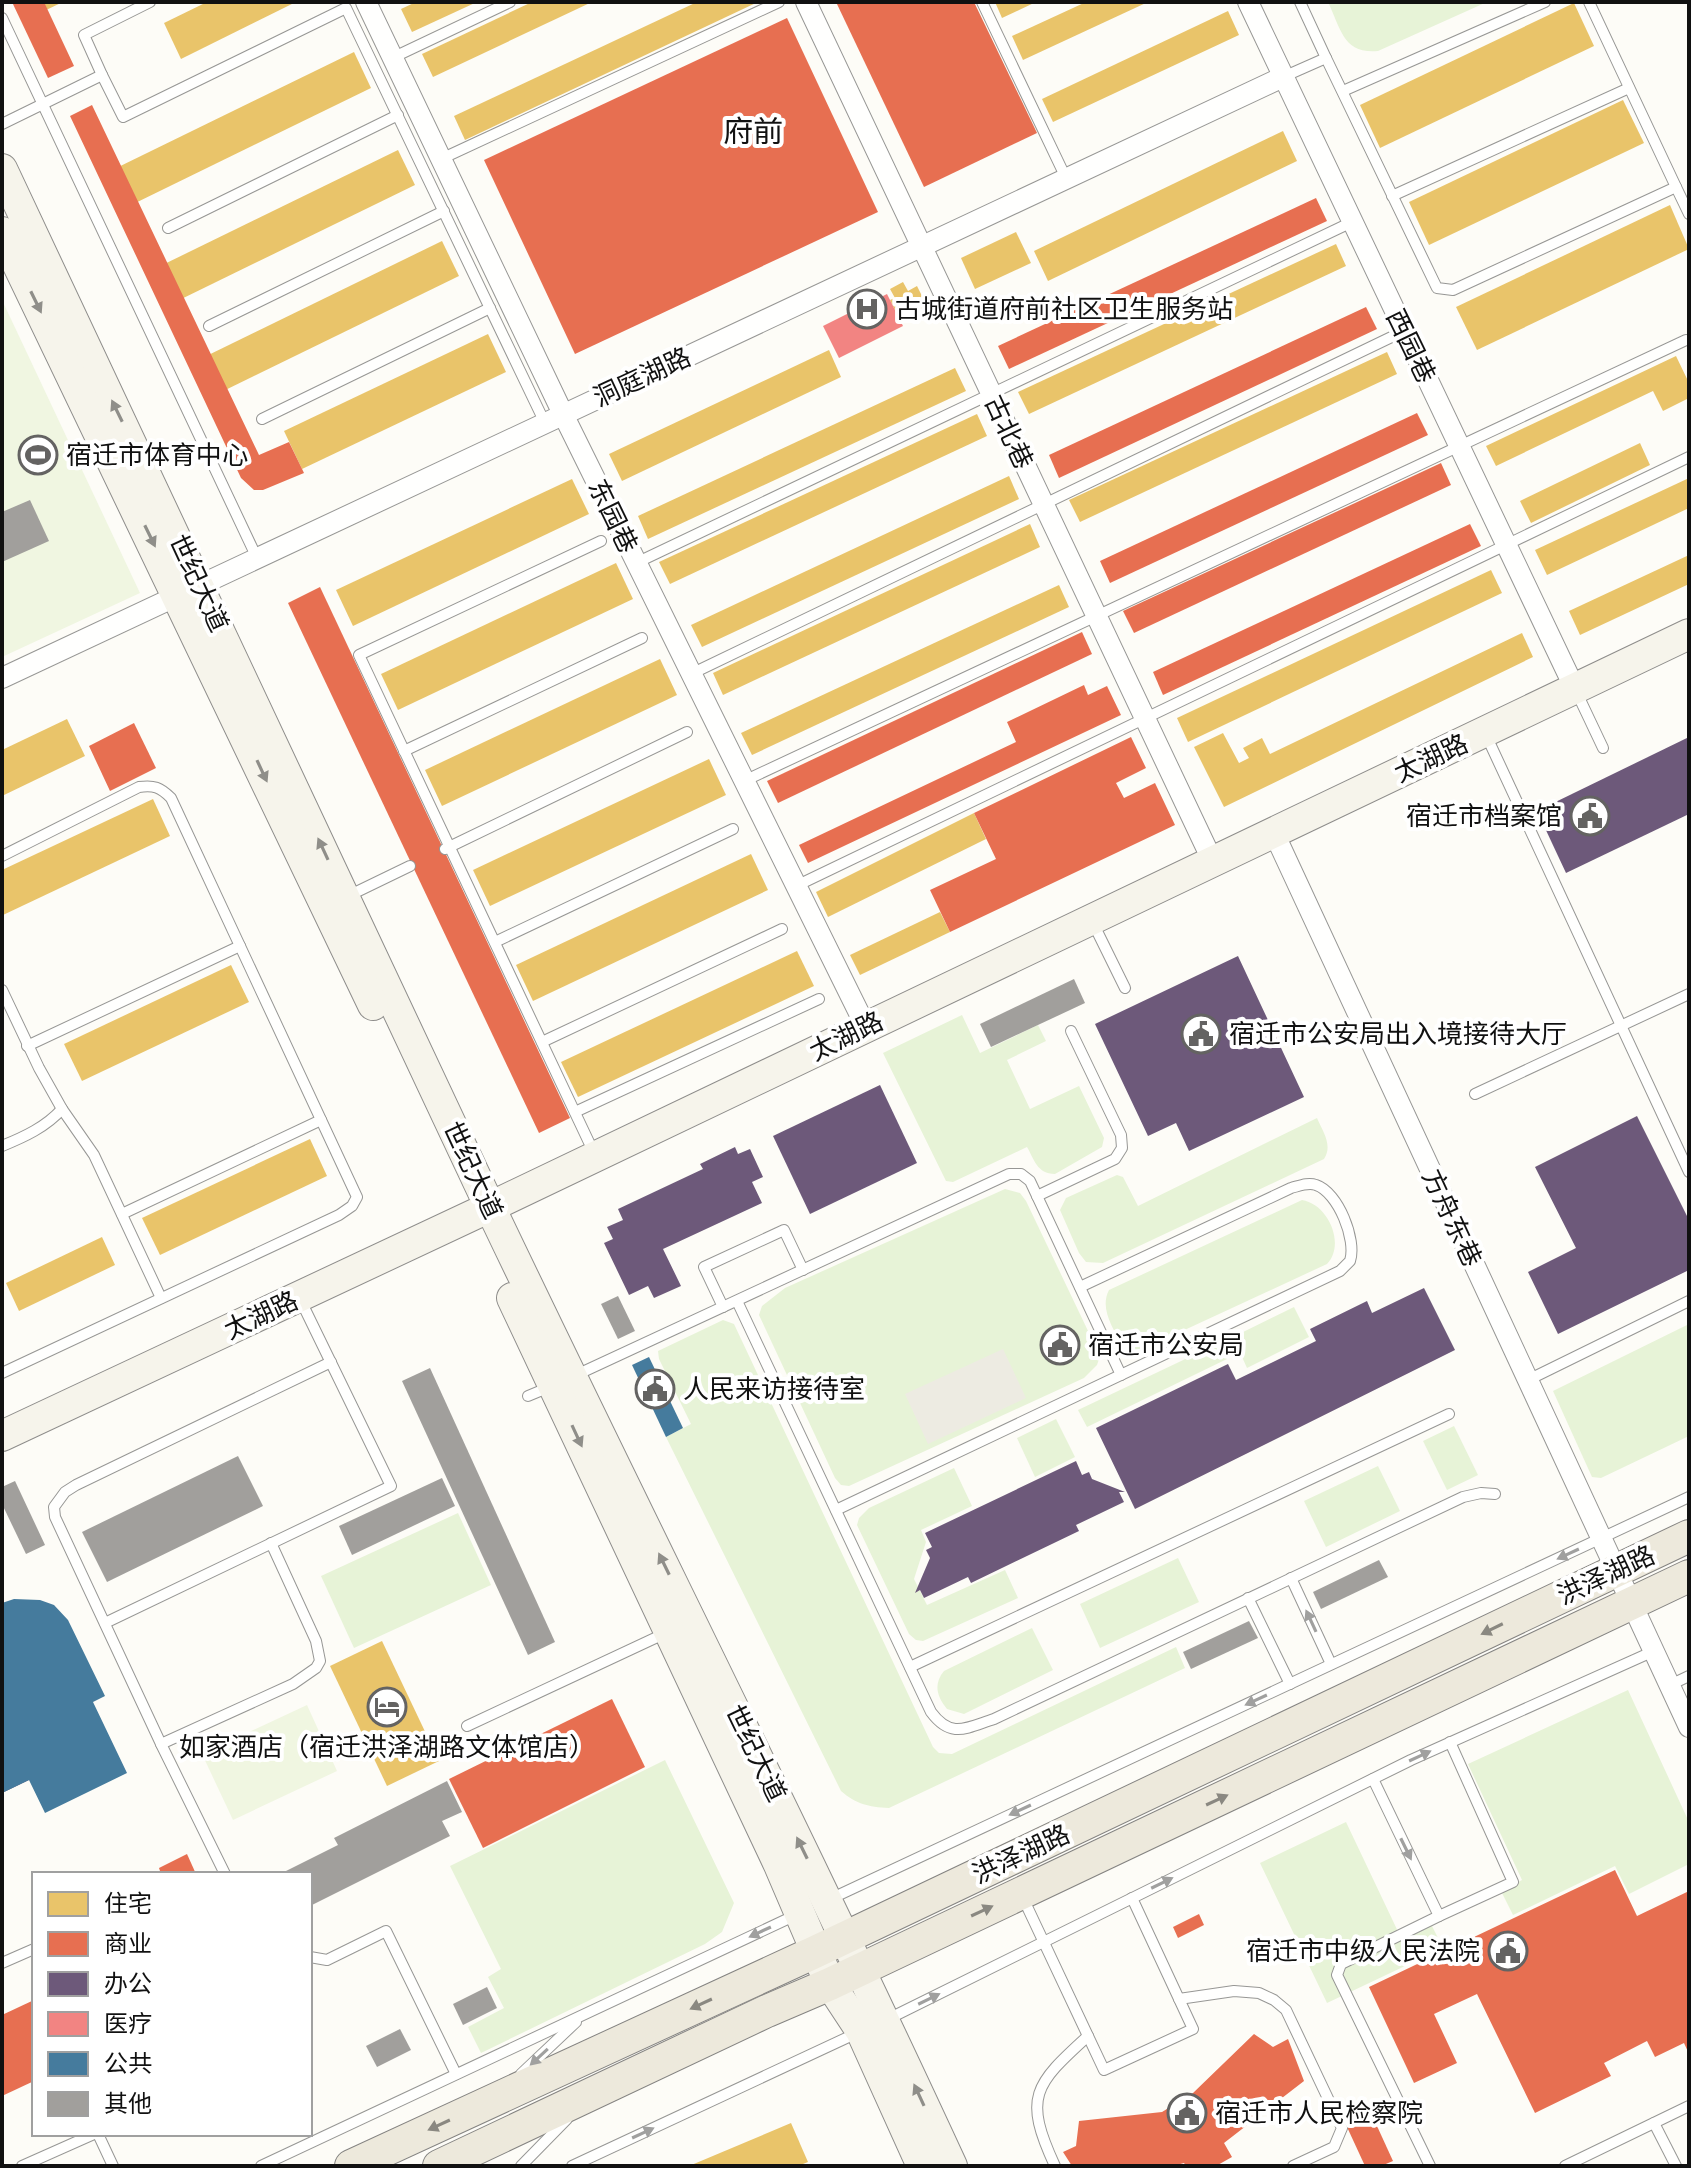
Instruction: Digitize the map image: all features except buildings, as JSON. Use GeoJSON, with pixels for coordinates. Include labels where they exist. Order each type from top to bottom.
{"type":"FeatureCollection","features":[{"type":"Feature","properties":{"kind":"main road","name":"洪泽湖路"},"geometry":{"type":"LineString","coordinates":[[351,2166],[495,2098],[837,1919],[1224,1757],[1689,1536]]}},
{"type":"Feature","properties":{"kind":"main road","name":"洪泽湖路"},"geometry":{"type":"LineString","coordinates":[[439,2166],[1689,1576]]}},
{"type":"Feature","properties":{"kind":"street","name":"东园巷"},"geometry":{"type":"LineString","coordinates":[[366,2],[441,159],[554,419],[636,563],[866,1027]]}},
{"type":"Feature","properties":{"kind":"street","name":"古北巷"},"geometry":{"type":"LineString","coordinates":[[806,2],[1213,862]]}},
{"type":"Feature","properties":{"kind":"street","name":"西园巷"},"geometry":{"type":"LineString","coordinates":[[1248,2],[1575,689]]}},
{"type":"Feature","properties":{"kind":"street","name":"洞庭湖路"},"geometry":{"type":"LineString","coordinates":[[2,678],[1283,77]]}},
{"type":"Feature","properties":{"kind":"street","name":"世纪大道"},"geometry":{"type":"LineString","coordinates":[[2,169],[189,590],[482,1212],[551,1386],[861,1969],[873,2026],[922,2166]]}},
{"type":"Feature","properties":{"kind":"street","name":"世纪大道"},"geometry":{"type":"LineString","coordinates":[[2,232],[189,590]]}},
{"type":"Feature","properties":{"kind":"street","name":"太湖路"},"geometry":{"type":"LineString","coordinates":[[2,1436],[482,1212],[1575,689],[1688,638]]}},
{"type":"Feature","properties":{"kind":"street","name":"方舟东巷"},"geometry":{"type":"LineString","coordinates":[[1274,833],[1689,1727]]}},
{"type":"Feature","properties":{"kind":"street","name":"世纪大道"},"geometry":{"type":"LineString","coordinates":[[680,1626],[830,1984],[873,2026],[952,2166]]}},
{"type":"Feature","properties":{"kind":"lane"},"geometry":{"type":"LineString","coordinates":[[150,2],[84,35],[123,117],[346,8],[490,308],[554,419]]}},
{"type":"Feature","properties":{"kind":"lane"},"geometry":{"type":"LineString","coordinates":[[392,58],[510,2]]}},
{"type":"Feature","properties":{"kind":"lane"},"geometry":{"type":"LineString","coordinates":[[441,159],[779,2]]}},
{"type":"Feature","properties":{"kind":"lane"},"geometry":{"type":"LineString","coordinates":[[982,2],[1066,178]]}},
{"type":"Feature","properties":{"kind":"lane"},"geometry":{"type":"LineString","coordinates":[[1300,2],[1437,288],[1453,290],[1676,187]]}},
{"type":"Feature","properties":{"kind":"lane"},"geometry":{"type":"LineString","coordinates":[[1343,91],[1545,2]]}},
{"type":"Feature","properties":{"kind":"lane"},"geometry":{"type":"LineString","coordinates":[[1589,2],[1689,214]]}},
{"type":"Feature","properties":{"kind":"lane"},"geometry":{"type":"LineString","coordinates":[[2,18],[257,558]]}},
{"type":"Feature","properties":{"kind":"lane"},"geometry":{"type":"LineString","coordinates":[[1283,77],[1326,58]]}},
{"type":"Feature","properties":{"kind":"lane"},"geometry":{"type":"LineString","coordinates":[[2,124],[102,75]]}},
{"type":"Feature","properties":{"kind":"lane"},"geometry":{"type":"LineString","coordinates":[[1392,196],[1629,88]]}},
{"type":"Feature","properties":{"kind":"lane"},"geometry":{"type":"LineString","coordinates":[[168,228],[398,115]]}},
{"type":"Feature","properties":{"kind":"lane"},"geometry":{"type":"LineString","coordinates":[[209,326],[444,211]]}},
{"type":"Feature","properties":{"kind":"lane"},"geometry":{"type":"LineString","coordinates":[[636,563],[1352,222]]}},
{"type":"Feature","properties":{"kind":"lane"},"geometry":{"type":"LineString","coordinates":[[262,419],[490,308]]}},
{"type":"Feature","properties":{"kind":"lane"},"geometry":{"type":"LineString","coordinates":[[691,674],[1404,331]]}},
{"type":"Feature","properties":{"kind":"lane"},"geometry":{"type":"LineString","coordinates":[[744,781],[1686,340]]}},
{"type":"Feature","properties":{"kind":"lane"},"geometry":{"type":"LineString","coordinates":[[796,886],[1689,457]]}},
{"type":"Feature","properties":{"kind":"lane"},"geometry":{"type":"LineString","coordinates":[[596,1157],[495,942],[447,848],[359,655],[601,541]]}},
{"type":"Feature","properties":{"kind":"lane"},"geometry":{"type":"LineString","coordinates":[[404,751],[642,638]]}},
{"type":"Feature","properties":{"kind":"lane"},"geometry":{"type":"LineString","coordinates":[[1575,689],[1603,748]]}},
{"type":"Feature","properties":{"kind":"lane"},"geometry":{"type":"LineString","coordinates":[[447,848],[687,732]]}},
{"type":"Feature","properties":{"kind":"lane"},"geometry":{"type":"LineString","coordinates":[[1485,732],[1689,1172]]}},
{"type":"Feature","properties":{"kind":"lane"},"geometry":{"type":"LineString","coordinates":[[2,856],[139,787],[155,785],[171,798],[357,1197],[352,1206],[339,1215],[2,1373]]}},
{"type":"Feature","properties":{"kind":"lane"},"geometry":{"type":"LineString","coordinates":[[495,942],[733,829]]}},
{"type":"Feature","properties":{"kind":"lane"},"geometry":{"type":"LineString","coordinates":[[336,902],[410,866]]}},
{"type":"Feature","properties":{"kind":"lane"},"geometry":{"type":"LineString","coordinates":[[1091,920],[1125,988]]}},
{"type":"Feature","properties":{"kind":"lane"},"geometry":{"type":"LineString","coordinates":[[542,1042],[782,929]]}},
{"type":"Feature","properties":{"kind":"lane"},"geometry":{"type":"LineString","coordinates":[[27,1046],[240,946]]}},
{"type":"Feature","properties":{"kind":"lane"},"geometry":{"type":"LineString","coordinates":[[2,990],[27,1046],[62,1109],[94,1155],[161,1298]]}},
{"type":"Feature","properties":{"kind":"lane"},"geometry":{"type":"LineString","coordinates":[[1475,1094],[1689,994]]}},
{"type":"Feature","properties":{"kind":"lane"},"geometry":{"type":"LineString","coordinates":[[575,1112],[819,999]]}},
{"type":"Feature","properties":{"kind":"lane"},"geometry":{"type":"LineString","coordinates":[[1037,1196],[1115,1159],[1122,1148],[1121,1135],[1071,1031]]}},
{"type":"Feature","properties":{"kind":"lane"},"geometry":{"type":"LineString","coordinates":[[2,1146],[35,1131],[62,1109]]}},
{"type":"Feature","properties":{"kind":"lane"},"geometry":{"type":"LineString","coordinates":[[122,1214],[321,1120]]}},
{"type":"Feature","properties":{"kind":"lane"},"geometry":{"type":"LineString","coordinates":[[551,1386],[1009,1174],[1021,1174],[1030,1181],[1121,1375]]}},
{"type":"Feature","properties":{"kind":"lane"},"geometry":{"type":"LineString","coordinates":[[836,1510],[1340,1271],[1352,1255],[1349,1231],[1325,1190],[1315,1184],[1305,1184],[1080,1287]]}},
{"type":"Feature","properties":{"kind":"lane"},"geometry":{"type":"LineString","coordinates":[[723,1307],[704,1267],[784,1230],[803,1270]]}},
{"type":"Feature","properties":{"kind":"lane"},"geometry":{"type":"LineString","coordinates":[[105,1623],[391,1486],[300,1297]]}},
{"type":"Feature","properties":{"kind":"lane"},"geometry":{"type":"LineString","coordinates":[[737,1301],[931,1712],[946,1728],[961,1730],[994,1719],[1463,1497],[1495,1494]]}},
{"type":"Feature","properties":{"kind":"lane"},"geometry":{"type":"LineString","coordinates":[[1528,1380],[1689,1301]]}},
{"type":"Feature","properties":{"kind":"lane"},"geometry":{"type":"LineString","coordinates":[[224,1872],[55,1517],[54,1507],[76,1485],[331,1362]]}},
{"type":"Feature","properties":{"kind":"lane"},"geometry":{"type":"LineString","coordinates":[[910,1667],[1449,1414]]}},
{"type":"Feature","properties":{"kind":"lane"},"geometry":{"type":"LineString","coordinates":[[837,1919],[1290,1684],[1689,1497]]}},
{"type":"Feature","properties":{"kind":"lane"},"geometry":{"type":"LineString","coordinates":[[161,1744],[293,1684],[316,1668],[320,1661],[316,1641],[271,1543]]}},
{"type":"Feature","properties":{"kind":"lane"},"geometry":{"type":"LineString","coordinates":[[1291,1578],[1331,1664]]}},
{"type":"Feature","properties":{"kind":"lane"},"geometry":{"type":"LineString","coordinates":[[1248,1598],[1290,1684]]}},
{"type":"Feature","properties":{"kind":"lane"},"geometry":{"type":"LineString","coordinates":[[467,1726],[680,1626]]}},
{"type":"Feature","properties":{"kind":"lane"},"geometry":{"type":"LineString","coordinates":[[572,2166],[873,2026],[1450,1742],[1654,1651]]}},
{"type":"Feature","properties":{"kind":"lane"},"geometry":{"type":"LineString","coordinates":[[1670,1685],[1689,1676]]}},
{"type":"Feature","properties":{"kind":"lane"},"geometry":{"type":"LineString","coordinates":[[1430,2166],[1337,1975],[1341,1964],[1513,1882],[1450,1742]]}},
{"type":"Feature","properties":{"kind":"lane"},"geometry":{"type":"LineString","coordinates":[[1373,1779],[1439,1916]]}},
{"type":"Feature","properties":{"kind":"lane"},"geometry":{"type":"LineString","coordinates":[[1020,1893],[1104,2070],[1193,2029],[1132,1898]]}},
{"type":"Feature","properties":{"kind":"lane"},"geometry":{"type":"LineString","coordinates":[[312,1957],[327,1960],[386,1931],[456,2074]]}},
{"type":"Feature","properties":{"kind":"lane"},"geometry":{"type":"LineString","coordinates":[[261,2166],[583,2015],[808,1933]]}},
{"type":"Feature","properties":{"kind":"lane"},"geometry":{"type":"LineString","coordinates":[[2,1963],[32,1950]]}},
{"type":"Feature","properties":{"kind":"lane"},"geometry":{"type":"LineString","coordinates":[[1179,1999],[1234,1991],[1259,1993],[1286,2010],[1342,2128],[1334,2147],[1293,2166]]}},
{"type":"Feature","properties":{"kind":"lane"},"geometry":{"type":"LineString","coordinates":[[495,2098],[583,2015]]}},
{"type":"Feature","properties":{"kind":"lane"},"geometry":{"type":"LineString","coordinates":[[1055,2166],[1039,2132],[1038,2095],[1055,2066],[1088,2036]]}},
{"type":"Feature","properties":{"kind":"lane"},"geometry":{"type":"LineString","coordinates":[[521,2166],[593,2093]]}},
{"type":"Feature","properties":{"kind":"lane"},"geometry":{"type":"LineString","coordinates":[[1565,2166],[1689,2106]]}},
{"type":"Feature","properties":{"kind":"lane"},"geometry":{"type":"LineString","coordinates":[[1654,2123],[1676,2166]]}},
{"type":"Feature","properties":{"kind":"lane"},"geometry":{"type":"LineString","coordinates":[[22,2166],[91,2136]]}},
{"type":"Feature","properties":{"kind":"lane"},"geometry":{"type":"LineString","coordinates":[[97,2136],[113,2166]]}},
{"type":"Feature","properties":{"kind":"green space"},"geometry":{"type":"Polygon","coordinates":[[[1328,2],[1487,2],[1378,51],[1366,51],[1350,44],[1345,38],[1328,2]]]}},
{"type":"Feature","properties":{"kind":"green space","name":"宿迁市体育中心"},"geometry":{"type":"Polygon","coordinates":[[[2,300],[140,593],[2,657],[2,300]]]}},
{"type":"Feature","properties":{"kind":"green space"},"geometry":{"type":"Polygon","coordinates":[[[962,1015],[980,1053],[1038,1025],[1046,1041],[1007,1060],[1030,1109],[1079,1086],[1104,1138],[1102,1147],[1055,1174],[1040,1169],[1027,1147],[953,1182],[946,1181],[883,1053],[962,1015]]]}},
{"type":"Feature","properties":{"kind":"green space"},"geometry":{"type":"Polygon","coordinates":[[[1317,1118],[1328,1149],[1324,1159],[1103,1263],[1086,1262],[1079,1253],[1060,1210],[1066,1198],[1117,1175],[1123,1177],[1138,1206],[1317,1118]]]}},
{"type":"Feature","properties":{"kind":"green space"},"geometry":{"type":"Polygon","coordinates":[[[1005,1189],[1020,1193],[1026,1201],[1100,1356],[1097,1365],[1084,1378],[849,1486],[841,1485],[759,1315],[762,1306],[785,1288],[1005,1189]]]}},
{"type":"Feature","properties":{"kind":"green space"},"geometry":{"type":"Polygon","coordinates":[[[1302,1200],[1320,1209],[1331,1226],[1335,1246],[1327,1264],[1137,1352],[1122,1346],[1107,1312],[1109,1290],[1302,1200]]]}},
{"type":"Feature","properties":{"kind":"green space"},"geometry":{"type":"Polygon","coordinates":[[[1294,1307],[1309,1337],[1247,1368],[1233,1337],[1294,1307]]]}},
{"type":"Feature","properties":{"kind":"green space"},"geometry":{"type":"Polygon","coordinates":[[[723,1320],[734,1324],[933,1747],[939,1753],[952,1754],[1176,1647],[1185,1668],[889,1808],[863,1804],[841,1791],[666,1437],[691,1424],[658,1351],[723,1320]]]}},
{"type":"Feature","properties":{"kind":"green space"},"geometry":{"type":"Polygon","coordinates":[[[1689,1324],[1689,1436],[1601,1478],[1592,1477],[1553,1391],[1689,1324]]]}},
{"type":"Feature","properties":{"kind":"green space"},"geometry":{"type":"Polygon","coordinates":[[[1219,1343],[1227,1359],[1087,1427],[1078,1410],[1219,1343]]]}},
{"type":"Feature","properties":{"kind":"green space"},"geometry":{"type":"Polygon","coordinates":[[[1056,1419],[1075,1457],[1035,1477],[1017,1438],[1056,1419]]]}},
{"type":"Feature","properties":{"kind":"green space"},"geometry":{"type":"Polygon","coordinates":[[[1454,1426],[1478,1475],[1447,1490],[1423,1441],[1454,1426]]]}},
{"type":"Feature","properties":{"kind":"green space"},"geometry":{"type":"Polygon","coordinates":[[[1378,1466],[1400,1511],[1326,1547],[1304,1501],[1378,1466]]]}},
{"type":"Feature","properties":{"kind":"green space"},"geometry":{"type":"Polygon","coordinates":[[[954,1468],[972,1506],[921,1530],[926,1542],[914,1579],[927,1605],[1005,1570],[1018,1598],[923,1641],[916,1640],[909,1634],[857,1525],[859,1518],[869,1508],[954,1468]]]}},
{"type":"Feature","properties":{"kind":"green space"},"geometry":{"type":"Polygon","coordinates":[[[458,1513],[491,1585],[354,1648],[321,1576],[458,1513]]]}},
{"type":"Feature","properties":{"kind":"green space"},"geometry":{"type":"Polygon","coordinates":[[[1178,1558],[1199,1602],[1100,1648],[1080,1604],[1178,1558]]]}},
{"type":"Feature","properties":{"kind":"green space"},"geometry":{"type":"Polygon","coordinates":[[[1032,1628],[1053,1670],[964,1714],[947,1709],[938,1690],[938,1681],[944,1671],[1032,1628]]]}},
{"type":"Feature","properties":{"kind":"green space"},"geometry":{"type":"Polygon","coordinates":[[[1628,1690],[1689,1822],[1689,1864],[1629,1894],[1615,1866],[1513,1915],[1501,1891],[1522,1880],[1468,1764],[1628,1690]]]}},
{"type":"Feature","properties":{"kind":"green space"},"geometry":{"type":"Polygon","coordinates":[[[307,1705],[337,1771],[233,1820],[202,1754],[307,1705]]]}},
{"type":"Feature","properties":{"kind":"green space"},"geometry":{"type":"Polygon","coordinates":[[[665,1760],[734,1903],[722,1932],[705,1944],[481,2053],[468,2027],[504,2008],[488,1977],[501,1969],[450,1866],[665,1760]]]}},
{"type":"Feature","properties":{"kind":"green space"},"geometry":{"type":"Polygon","coordinates":[[[1346,1822],[1402,1940],[1432,1926],[1443,1948],[1327,2003],[1260,1863],[1346,1822]]]}},
{"type":"Feature","properties":{"kind":"shaded area"},"geometry":{"type":"Polygon","coordinates":[[[1003,1349],[1026,1398],[928,1444],[905,1394],[1003,1349]]]}},
{"type":"Feature","properties":{"kind":"place","name":"古城街道府前社区卫生服务站"},"geometry":{"type":"Point","coordinates":[867,309]}},
{"type":"Feature","properties":{"kind":"place","name":"宿迁市体育中心"},"geometry":{"type":"Point","coordinates":[38,455]}},
{"type":"Feature","properties":{"kind":"place","name":"宿迁市档案馆"},"geometry":{"type":"Point","coordinates":[1590,816]}},
{"type":"Feature","properties":{"kind":"place","name":"宿迁市公安局出入境接待大厅"},"geometry":{"type":"Point","coordinates":[1201,1034]}},
{"type":"Feature","properties":{"kind":"place","name":"宿迁市公安局"},"geometry":{"type":"Point","coordinates":[1060,1345]}},
{"type":"Feature","properties":{"kind":"place","name":"人民来访接待室"},"geometry":{"type":"Point","coordinates":[655,1389]}},
{"type":"Feature","properties":{"kind":"place","name":"如家酒店（宿迁洪泽湖路文体馆店）"},"geometry":{"type":"Point","coordinates":[387,1707]}},
{"type":"Feature","properties":{"kind":"place","name":"宿迁市中级人民法院"},"geometry":{"type":"Point","coordinates":[1508,1951]}},
{"type":"Feature","properties":{"kind":"place","name":"宿迁市人民检察院"},"geometry":{"type":"Point","coordinates":[1187,2113]}},
{"type":"Feature","properties":{"kind":"district","name":"府前"},"geometry":{"type":"Point","coordinates":[753,132]}}]}
